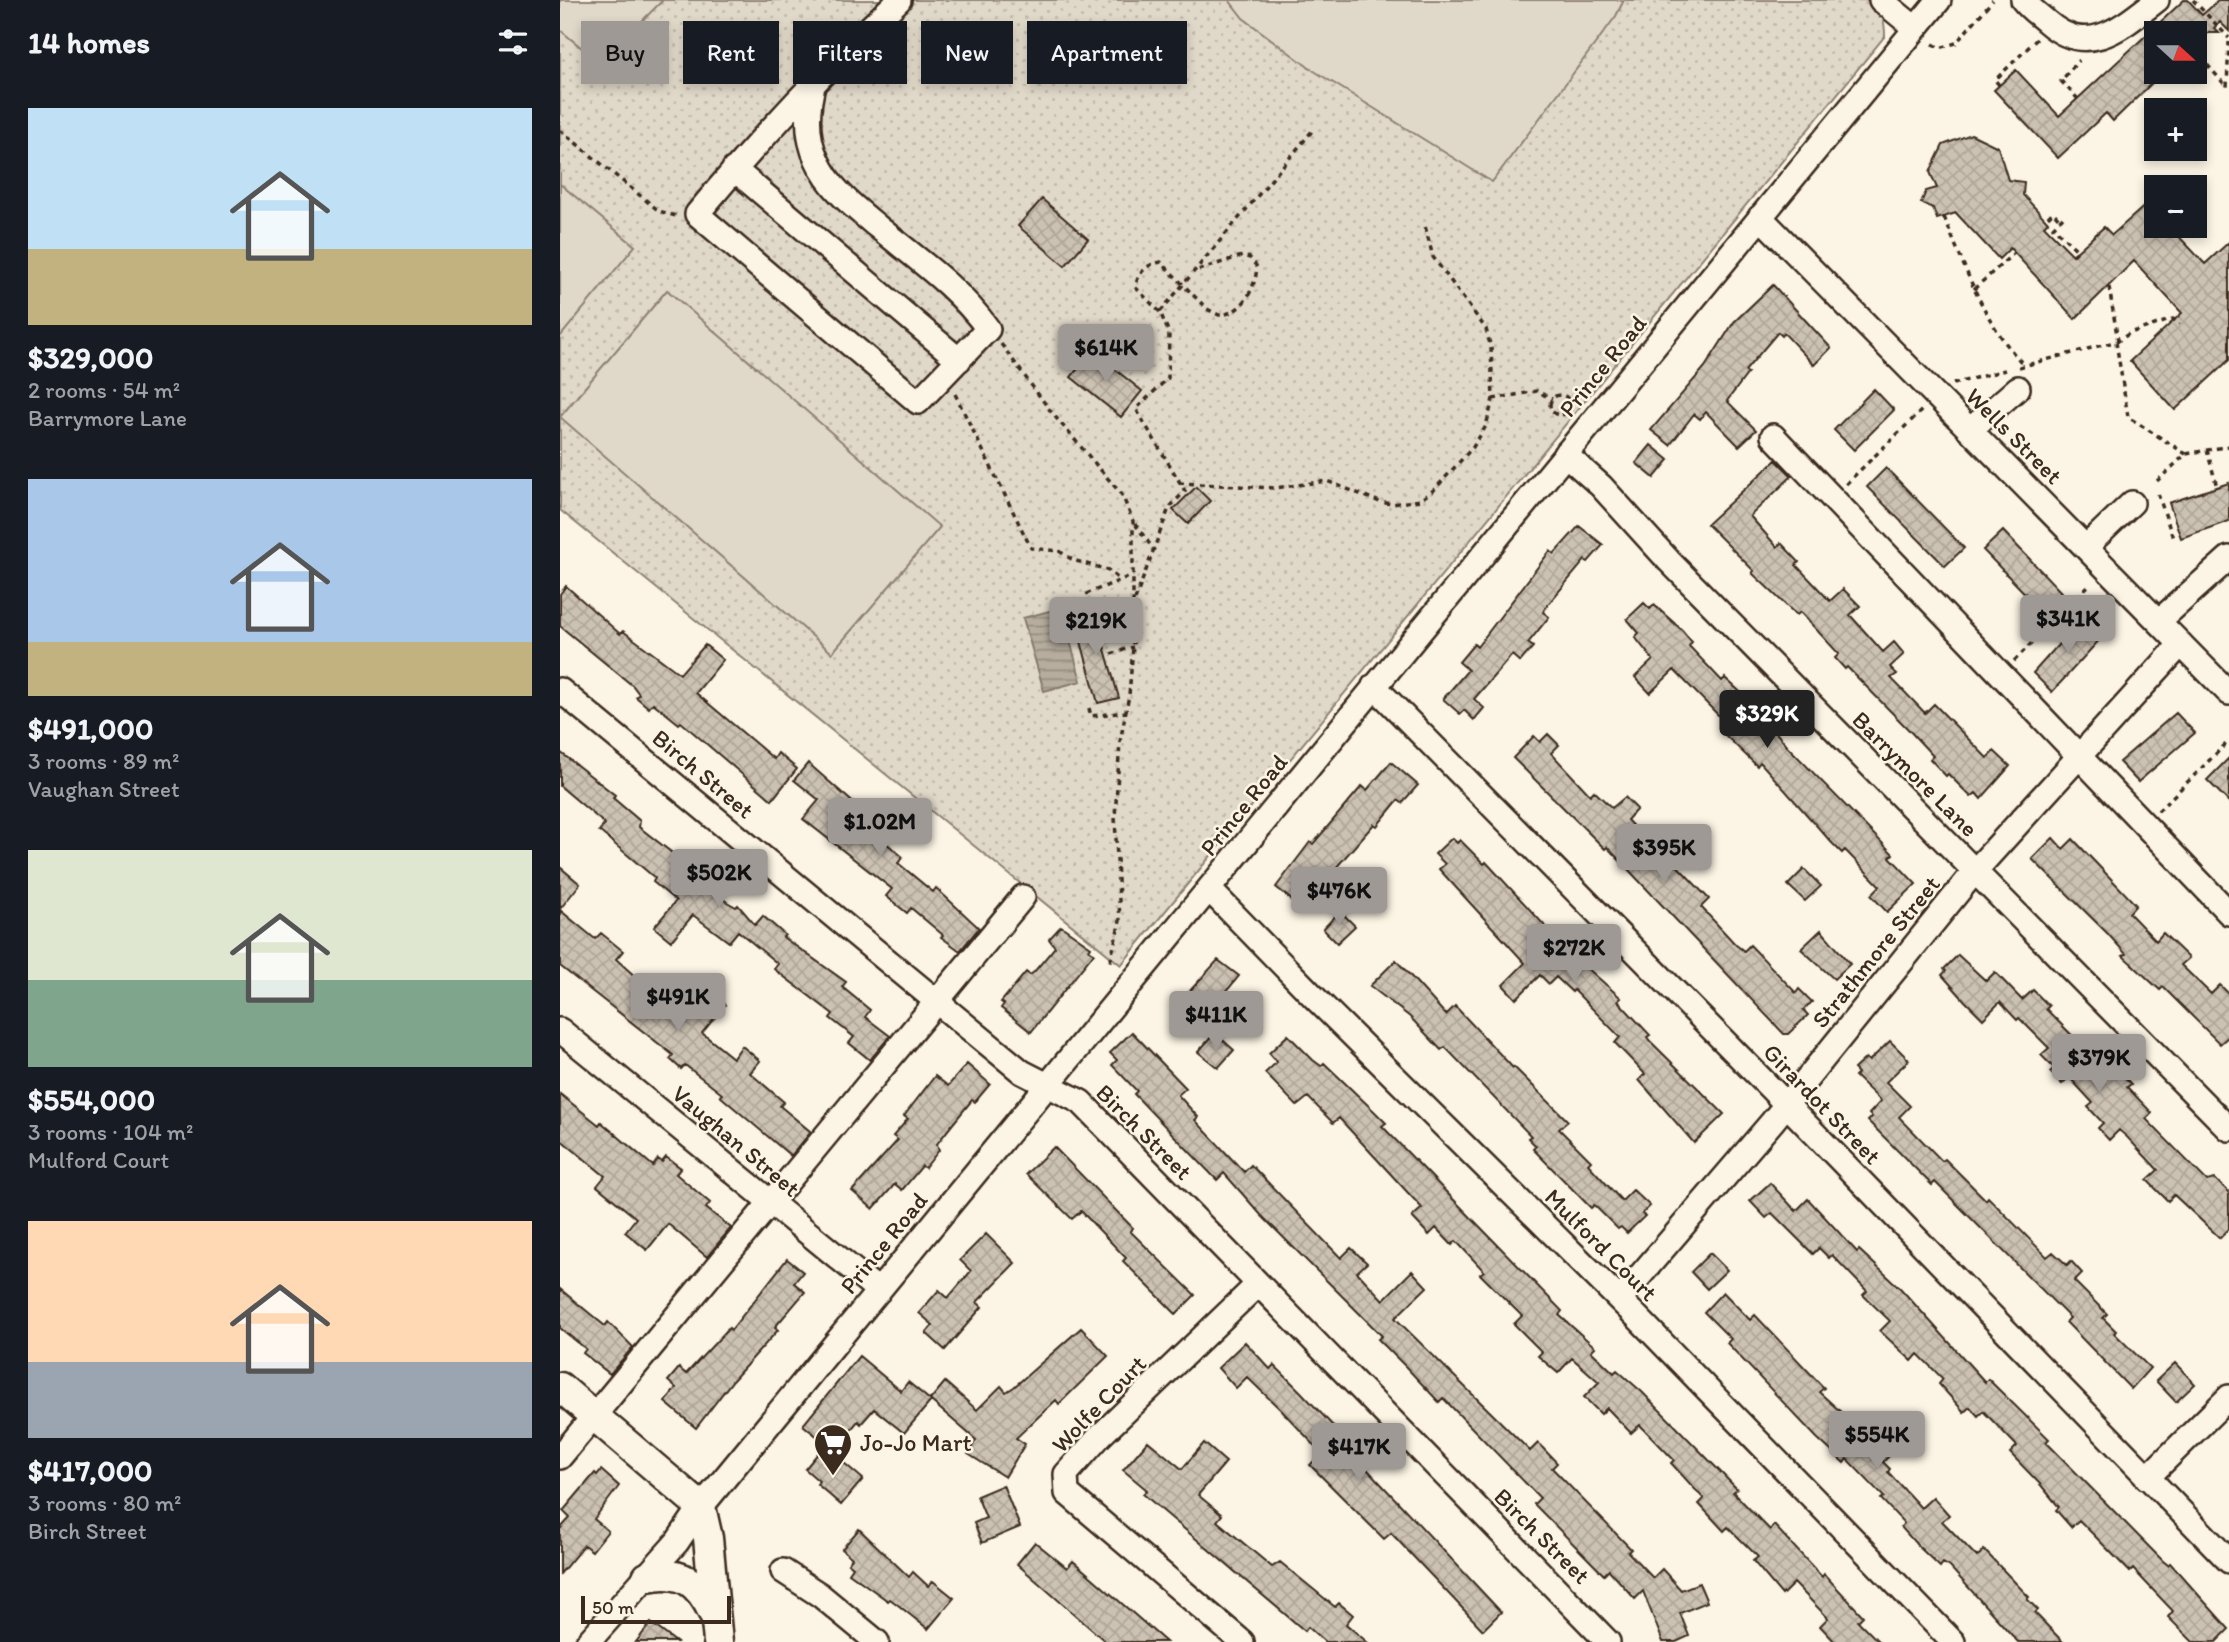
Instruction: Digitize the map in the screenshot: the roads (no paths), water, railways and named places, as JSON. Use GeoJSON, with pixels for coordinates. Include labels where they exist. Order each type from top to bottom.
{"type":"FeatureCollection","features":[{"type":"Feature","properties":{"kind":"main road"},"geometry":{"type":"LineString","coordinates":[[560,1387],[701,1507],[708,1538],[717,1630]]}},
{"type":"Feature","properties":{"kind":"main road"},"geometry":{"type":"LineString","coordinates":[[647,1577],[666,1573],[689,1581],[706,1597],[717,1630]]}},
{"type":"Feature","properties":{"kind":"street"},"geometry":{"type":"LineString","coordinates":[[877,21],[899,0]]}},
{"type":"Feature","properties":{"kind":"street"},"geometry":{"type":"LineString","coordinates":[[1881,0],[1915,28]]}},
{"type":"Feature","properties":{"kind":"street","name":"Prince Road"},"geometry":{"type":"LineString","coordinates":[[588,1642],[647,1577],[701,1507],[1939,0]]}},
{"type":"Feature","properties":{"kind":"street"},"geometry":{"type":"LineString","coordinates":[[2023,0],[2063,36],[2090,40],[2115,31],[2147,3]]}},
{"type":"Feature","properties":{"kind":"street"},"geometry":{"type":"LineString","coordinates":[[812,84],[734,169],[697,214],[918,402],[988,329],[957,292],[858,210],[824,173],[816,159],[808,127],[814,84]]}},
{"type":"Feature","properties":{"kind":"street"},"geometry":{"type":"LineString","coordinates":[[734,169],[959,360]]}},
{"type":"Feature","properties":{"kind":"street","name":"Wells Street"},"geometry":{"type":"LineString","coordinates":[[1760,217],[2229,693]]}},
{"type":"Feature","properties":{"kind":"street"},"geometry":{"type":"LineString","coordinates":[[1971,429],[2018,388]]}},
{"type":"Feature","properties":{"kind":"street"},"geometry":{"type":"LineString","coordinates":[[1773,436],[2229,913]]}},
{"type":"Feature","properties":{"kind":"street","name":"Barrymore Lane"},"geometry":{"type":"LineString","coordinates":[[1565,454],[1601,486],[1669,561],[2229,1129]]}},
{"type":"Feature","properties":{"kind":"street"},"geometry":{"type":"LineString","coordinates":[[2086,547],[2132,503]]}},
{"type":"Feature","properties":{"kind":"street"},"geometry":{"type":"LineString","coordinates":[[2159,621],[2229,558]]}},
{"type":"Feature","properties":{"kind":"street","name":"Strathmore Street"},"geometry":{"type":"LineString","coordinates":[[1620,1299],[1787,1105],[1975,871],[2181,644]]}},
{"type":"Feature","properties":{"kind":"street","name":"Girardot Street"},"geometry":{"type":"LineString","coordinates":[[1374,686],[1787,1105],[2229,1561]]}},
{"type":"Feature","properties":{"kind":"street","name":"Birch Street"},"geometry":{"type":"LineString","coordinates":[[560,690],[1021,1072],[1081,1102],[1608,1642]]}},
{"type":"Feature","properties":{"kind":"street","name":"Mulford Court"},"geometry":{"type":"LineString","coordinates":[[1209,888],[1316,999],[1620,1299],[1953,1642]]}},
{"type":"Feature","properties":{"kind":"street"},"geometry":{"type":"LineString","coordinates":[[560,1457],[1023,897]]}},
{"type":"Feature","properties":{"kind":"street","name":"Vaughan Street"},"geometry":{"type":"LineString","coordinates":[[560,1030],[879,1291]]}},
{"type":"Feature","properties":{"kind":"street","name":"Wolfe Court"},"geometry":{"type":"LineString","coordinates":[[1242,1642],[1068,1493],[1066,1474],[1100,1436],[1257,1285]]}},
{"type":"Feature","properties":{"kind":"street"},"geometry":{"type":"LineString","coordinates":[[2147,1478],[2229,1397]]}},
{"type":"Feature","properties":{"kind":"street"},"geometry":{"type":"LineString","coordinates":[[783,1572],[820,1595],[877,1642]]}},
{"type":"Feature","properties":{"kind":"place","name":"Jo-Jo Mart"},"geometry":{"type":"Point","coordinates":[833,1477]}}]}
